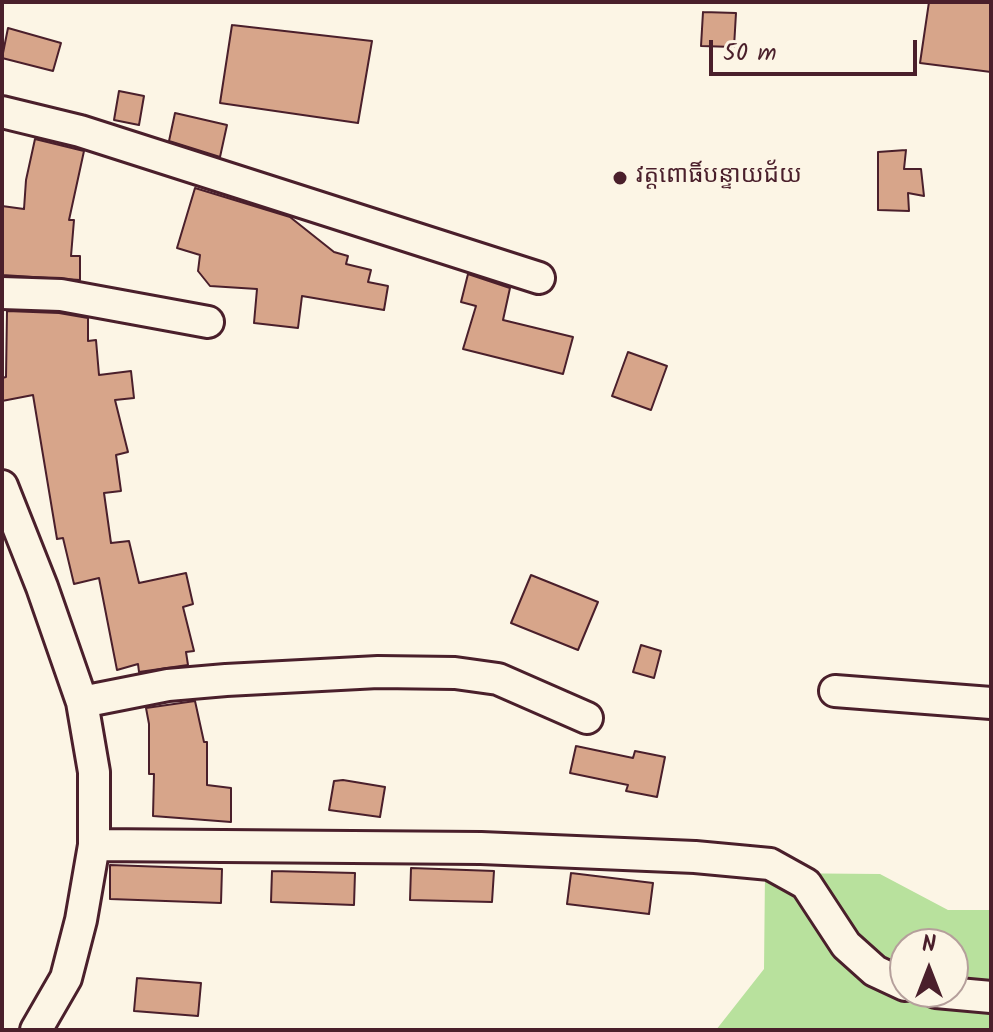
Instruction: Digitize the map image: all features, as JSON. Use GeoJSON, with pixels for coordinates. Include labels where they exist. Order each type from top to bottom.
{"type":"FeatureCollection","features":[{"type":"Feature","properties":{"kind":"street"},"geometry":{"type":"LineString","coordinates":[[2,112],[80,131],[539,278]]}},
{"type":"Feature","properties":{"kind":"street"},"geometry":{"type":"LineString","coordinates":[[2,293],[61,295],[208,322]]}},
{"type":"Feature","properties":{"kind":"street"},"geometry":{"type":"LineString","coordinates":[[2,486],[42,587],[82,702],[94,772],[94,845],[81,920],[66,978],[36,1030]]}},
{"type":"Feature","properties":{"kind":"street"},"geometry":{"type":"LineString","coordinates":[[82,702],[168,685],[212,681],[378,672],[455,673],[498,679],[587,718]]}},
{"type":"Feature","properties":{"kind":"street"},"geometry":{"type":"LineString","coordinates":[[835,691],[991,703]]}},
{"type":"Feature","properties":{"kind":"street"},"geometry":{"type":"LineString","coordinates":[[94,845],[481,848],[695,857],[770,864],[806,884],[846,945],[875,971],[889,978]]}},
{"type":"Feature","properties":{"kind":"street"},"geometry":{"type":"LineString","coordinates":[[969,995],[991,997]]}},
{"type":"Feature","properties":{"kind":"green space"},"geometry":{"type":"Polygon","coordinates":[[[765,873],[880,874],[948,910],[991,910],[991,1030],[716,1030],[764,969],[765,873]]]}},
{"type":"Feature","properties":{"kind":"building"},"geometry":{"type":"Polygon","coordinates":[[[929,2],[991,2],[991,72],[920,63],[929,2]]]}},
{"type":"Feature","properties":{"kind":"building"},"geometry":{"type":"Polygon","coordinates":[[[703,12],[736,13],[734,47],[701,46],[703,12]]]}},
{"type":"Feature","properties":{"kind":"building"},"geometry":{"type":"Polygon","coordinates":[[[232,25],[372,41],[358,123],[220,103],[232,25]]]}},
{"type":"Feature","properties":{"kind":"building"},"geometry":{"type":"Polygon","coordinates":[[[8,28],[61,43],[53,71],[2,58],[8,28]]]}},
{"type":"Feature","properties":{"kind":"building"},"geometry":{"type":"Polygon","coordinates":[[[119,91],[144,96],[139,125],[114,120],[119,91]]]}},
{"type":"Feature","properties":{"kind":"building"},"geometry":{"type":"Polygon","coordinates":[[[175,113],[227,125],[220,157],[169,141],[175,113]]]}},
{"type":"Feature","properties":{"kind":"building"},"geometry":{"type":"Polygon","coordinates":[[[35,139],[84,151],[69,220],[74,220],[71,256],[80,256],[80,280],[2,275],[2,206],[24,209],[26,180],[35,139]]]}},
{"type":"Feature","properties":{"kind":"building"},"geometry":{"type":"Polygon","coordinates":[[[906,150],[904,169],[921,169],[924,196],[908,193],[909,211],[878,210],[878,152],[906,150]]]}},
{"type":"Feature","properties":{"kind":"building"},"geometry":{"type":"Polygon","coordinates":[[[195,188],[290,217],[334,252],[348,256],[346,264],[371,270],[368,282],[388,286],[384,310],[302,296],[298,328],[254,323],[257,289],[210,286],[198,271],[200,255],[177,248],[195,188]]]}},
{"type":"Feature","properties":{"kind":"building"},"geometry":{"type":"Polygon","coordinates":[[[468,274],[510,288],[503,320],[573,337],[563,374],[463,349],[476,306],[461,302],[468,274]]]}},
{"type":"Feature","properties":{"kind":"building"},"geometry":{"type":"Polygon","coordinates":[[[7,311],[59,313],[88,318],[88,341],[96,340],[99,375],[131,371],[134,398],[115,400],[128,452],[116,455],[121,491],[104,493],[111,543],[129,541],[139,583],[186,573],[193,604],[183,607],[194,651],[186,652],[188,665],[139,672],[138,664],[117,670],[99,578],[74,584],[63,538],[57,539],[33,395],[2,401],[2,378],[6,377],[7,311]]]}},
{"type":"Feature","properties":{"kind":"building"},"geometry":{"type":"Polygon","coordinates":[[[628,352],[667,366],[651,410],[612,396],[628,352]]]}},
{"type":"Feature","properties":{"kind":"building"},"geometry":{"type":"Polygon","coordinates":[[[531,575],[598,602],[578,650],[511,623],[531,575]]]}},
{"type":"Feature","properties":{"kind":"building"},"geometry":{"type":"Polygon","coordinates":[[[641,645],[661,651],[654,678],[633,672],[641,645]]]}},
{"type":"Feature","properties":{"kind":"building"},"geometry":{"type":"Polygon","coordinates":[[[195,701],[204,742],[207,742],[207,785],[231,788],[231,822],[153,816],[154,774],[149,774],[146,708],[195,701]]]}},
{"type":"Feature","properties":{"kind":"building"},"geometry":{"type":"Polygon","coordinates":[[[576,746],[633,758],[635,751],[665,757],[657,797],[626,791],[628,785],[570,773],[576,746]]]}},
{"type":"Feature","properties":{"kind":"building"},"geometry":{"type":"Polygon","coordinates":[[[334,781],[385,787],[380,817],[329,810],[334,781]]]}},
{"type":"Feature","properties":{"kind":"building"},"geometry":{"type":"Polygon","coordinates":[[[110,865],[222,869],[221,903],[110,899],[110,865]]]}},
{"type":"Feature","properties":{"kind":"building"},"geometry":{"type":"Polygon","coordinates":[[[411,868],[494,871],[492,902],[410,900],[411,868]]]}},
{"type":"Feature","properties":{"kind":"building"},"geometry":{"type":"Polygon","coordinates":[[[272,871],[355,873],[354,905],[271,902],[272,871]]]}},
{"type":"Feature","properties":{"kind":"building"},"geometry":{"type":"Polygon","coordinates":[[[571,873],[653,883],[649,914],[567,904],[571,873]]]}},
{"type":"Feature","properties":{"kind":"building"},"geometry":{"type":"Polygon","coordinates":[[[137,978],[201,983],[198,1016],[134,1011],[137,978]]]}},
{"type":"Feature","properties":{"kind":"place","name":"វត្តពោធិ៍បន្ទាយជ័យ"},"geometry":{"type":"Point","coordinates":[620,178]}}]}
